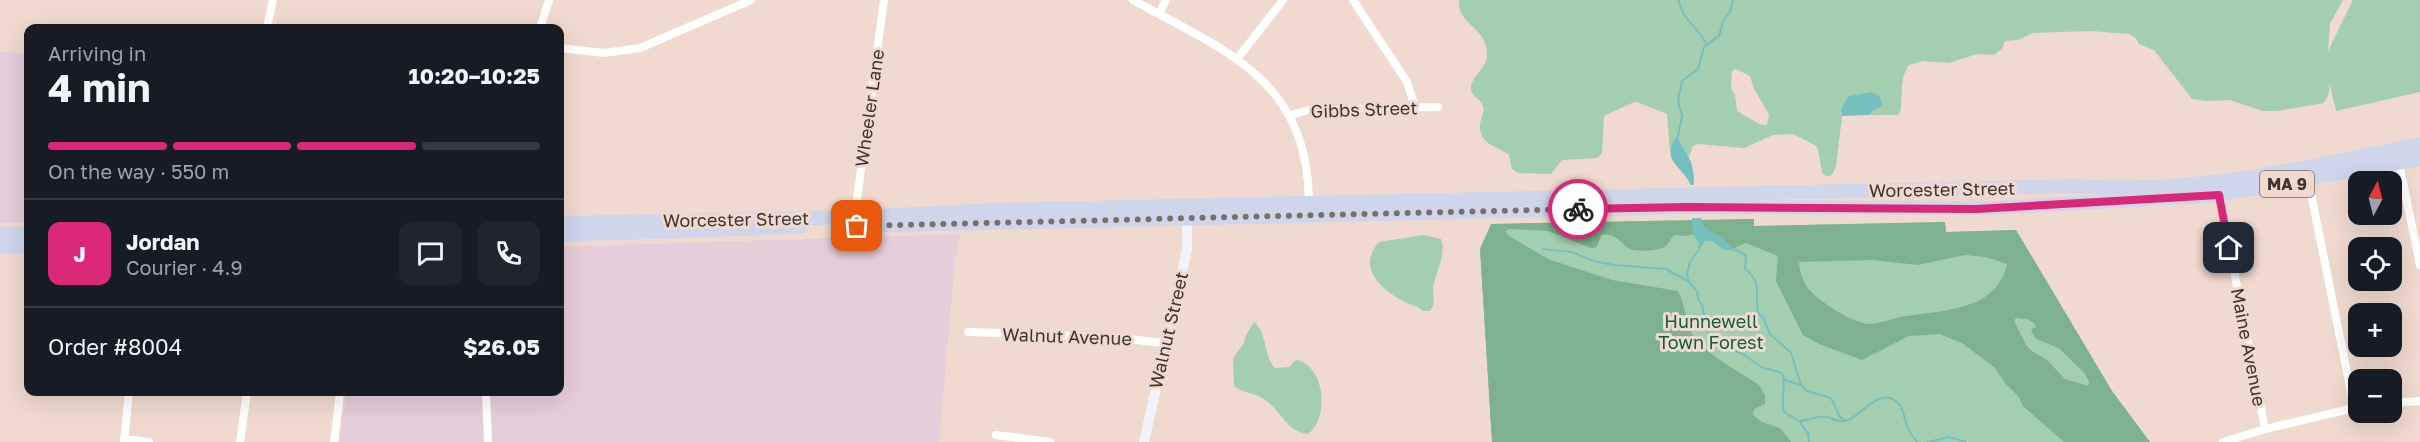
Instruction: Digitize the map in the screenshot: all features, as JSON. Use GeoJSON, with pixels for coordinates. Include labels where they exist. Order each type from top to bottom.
{"type":"FeatureCollection","features":[{"type":"Feature","properties":{"kind":"highway","name":"Worcester Street"},"geometry":{"type":"LineString","coordinates":[[564,223],[857,217],[953,211],[2214,184],[2420,144]]}},
{"type":"Feature","properties":{"kind":"highway","name":"Worcester Street"},"geometry":{"type":"LineString","coordinates":[[564,235],[1687,207],[1961,209],[2219,195],[2420,159]]}},
{"type":"Feature","properties":{"kind":"highway"},"geometry":{"type":"LineString","coordinates":[[2074,186],[2074,204]]}},
{"type":"Feature","properties":{"kind":"highway"},"geometry":{"type":"LineString","coordinates":[[0,234],[24,234]]}},
{"type":"Feature","properties":{"kind":"highway"},"geometry":{"type":"LineString","coordinates":[[0,247],[24,246]]}},
{"type":"Feature","properties":{"kind":"street"},"geometry":{"type":"LineString","coordinates":[[268,24],[273,0]]}},
{"type":"Feature","properties":{"kind":"street"},"geometry":{"type":"LineString","coordinates":[[541,24],[549,0]]}},
{"type":"Feature","properties":{"kind":"street"},"geometry":{"type":"LineString","coordinates":[[564,48],[604,53],[640,48],[748,0]]}},
{"type":"Feature","properties":{"kind":"street","name":"Wheeler Lane"},"geometry":{"type":"LineString","coordinates":[[857,217],[857,199],[884,0]]}},
{"type":"Feature","properties":{"kind":"street"},"geometry":{"type":"LineString","coordinates":[[1133,0],[1237,59],[1271,88],[1290,115],[1305,153],[1309,203]]}},
{"type":"Feature","properties":{"kind":"street"},"geometry":{"type":"LineString","coordinates":[[1159,14],[1166,0]]}},
{"type":"Feature","properties":{"kind":"street"},"geometry":{"type":"LineString","coordinates":[[1237,59],[1283,0]]}},
{"type":"Feature","properties":{"kind":"street"},"geometry":{"type":"LineString","coordinates":[[1353,0],[1407,82],[1415,107]]}},
{"type":"Feature","properties":{"kind":"street","name":"Gibbs Street"},"geometry":{"type":"LineString","coordinates":[[1290,115],[1308,110],[1438,107]]}},
{"type":"Feature","properties":{"kind":"street"},"geometry":{"type":"LineString","coordinates":[[2399,163],[2420,265]]}},
{"type":"Feature","properties":{"kind":"street"},"geometry":{"type":"LineString","coordinates":[[2308,179],[2348,369]]}},
{"type":"Feature","properties":{"kind":"street","name":"Maine Avenue"},"geometry":{"type":"LineString","coordinates":[[2219,195],[2265,429]]}},
{"type":"Feature","properties":{"kind":"street","name":"Walnut Street"},"geometry":{"type":"LineString","coordinates":[[1144,442],[1187,249],[1187,218]]}},
{"type":"Feature","properties":{"kind":"street","name":"Walnut Avenue"},"geometry":{"type":"LineString","coordinates":[[968,332],[1148,339],[1165,343]]}},
{"type":"Feature","properties":{"kind":"street"},"geometry":{"type":"LineString","coordinates":[[129,396],[124,441],[149,442]]}},
{"type":"Feature","properties":{"kind":"street"},"geometry":{"type":"LineString","coordinates":[[240,442],[246,396]]}},
{"type":"Feature","properties":{"kind":"street"},"geometry":{"type":"LineString","coordinates":[[334,442],[340,396]]}},
{"type":"Feature","properties":{"kind":"street"},"geometry":{"type":"LineString","coordinates":[[486,396],[488,442]]}},
{"type":"Feature","properties":{"kind":"street"},"geometry":{"type":"LineString","coordinates":[[2402,402],[2420,401]]}},
{"type":"Feature","properties":{"kind":"street"},"geometry":{"type":"LineString","coordinates":[[2223,442],[2265,429],[2348,409]]}},
{"type":"Feature","properties":{"kind":"street"},"geometry":{"type":"LineString","coordinates":[[996,435],[1050,442]]}},
{"type":"Feature","properties":{"kind":"shaded area"},"geometry":{"type":"Polygon","coordinates":[[[0,52],[24,53],[24,222],[0,223],[0,52]]]}},
{"type":"Feature","properties":{"kind":"shaded area"},"geometry":{"type":"Polygon","coordinates":[[[960,234],[955,261],[939,442],[340,442],[346,396],[564,396],[564,247],[960,234]]]}},
{"type":"Feature","properties":{"kind":"green space"},"geometry":{"type":"Polygon","coordinates":[[[1459,0],[2343,0],[2330,24],[2328,51],[2353,0],[2420,0],[2420,92],[2336,111],[2330,85],[2324,103],[2277,111],[2263,111],[2229,100],[2192,99],[2154,50],[2139,44],[2136,38],[2129,34],[2090,31],[2033,33],[2018,40],[2005,41],[2002,49],[1994,55],[1977,54],[1949,63],[1923,61],[1909,65],[1902,82],[1900,113],[1897,115],[1870,115],[1877,108],[1871,92],[1849,96],[1841,113],[1836,167],[1831,176],[1822,173],[1818,149],[1815,145],[1793,134],[1773,135],[1744,148],[1697,144],[1693,146],[1689,157],[1681,146],[1677,134],[1670,151],[1667,114],[1637,102],[1604,116],[1602,153],[1597,158],[1562,160],[1551,174],[1518,173],[1512,169],[1509,155],[1489,144],[1480,131],[1483,106],[1472,93],[1471,87],[1487,58],[1486,46],[1479,33],[1465,19],[1459,7],[1459,0]],[[1736,69],[1732,71],[1731,88],[1735,95],[1737,111],[1759,124],[1767,125],[1769,114],[1754,89],[1750,76],[1736,69]]]}},
{"type":"Feature","properties":{"kind":"green space","name":"Hunnewell Town Forest"},"geometry":{"type":"Polygon","coordinates":[[[1754,219],[1754,226],[1945,222],[1946,232],[2016,230],[2112,391],[2150,442],[1492,442],[1480,249],[1491,224],[1754,219]]]}},
{"type":"Feature","properties":{"kind":"green space"},"geometry":{"type":"Polygon","coordinates":[[[1754,219],[1754,226],[1945,222],[1946,232],[2016,230],[2112,391],[2150,442],[2064,442],[2023,406],[2019,397],[1994,367],[1962,343],[1939,334],[1909,336],[1862,360],[1819,344],[1803,335],[1776,281],[1778,256],[1746,243],[1727,250],[1709,240],[1705,241],[1698,251],[1699,242],[1693,234],[1674,235],[1663,248],[1637,250],[1630,249],[1606,234],[1601,235],[1597,247],[1591,248],[1548,231],[1510,229],[1505,231],[1509,236],[1548,259],[1612,280],[1678,291],[1693,336],[1709,352],[1759,385],[1765,395],[1765,404],[1754,409],[1753,415],[1762,422],[1780,428],[1791,442],[1492,442],[1480,249],[1491,224],[1754,219]],[[1965,255],[1918,265],[1873,260],[1799,262],[1804,282],[1819,299],[1846,316],[1870,324],[1965,306],[1992,292],[2001,280],[2007,264],[1986,257],[1965,255]],[[2016,318],[2014,321],[2026,345],[2032,351],[2047,360],[2065,379],[2088,386],[2089,382],[2085,374],[2060,349],[2035,338],[2031,330],[2036,327],[2034,323],[2027,319],[2016,318]]]}},
{"type":"Feature","properties":{"kind":"green space"},"geometry":{"type":"Polygon","coordinates":[[[1423,235],[1441,239],[1443,251],[1434,282],[1434,303],[1430,311],[1423,311],[1389,292],[1375,278],[1370,261],[1379,242],[1423,235]]]}},
{"type":"Feature","properties":{"kind":"green space"},"geometry":{"type":"Polygon","coordinates":[[[1254,322],[1262,332],[1271,363],[1275,368],[1289,367],[1296,360],[1306,364],[1318,381],[1322,404],[1315,426],[1308,434],[1290,426],[1264,399],[1234,386],[1233,358],[1244,343],[1254,322]]]}},
{"type":"Feature","properties":{"kind":"water"},"geometry":{"type":"Polygon","coordinates":[[[1871,92],[1880,96],[1882,106],[1870,115],[1842,116],[1841,109],[1849,96],[1871,92]]]}},
{"type":"Feature","properties":{"kind":"water"},"geometry":{"type":"Polygon","coordinates":[[[1678,134],[1691,162],[1694,185],[1691,185],[1671,156],[1673,143],[1678,134]]]}},
{"type":"Feature","properties":{"kind":"water"},"geometry":{"type":"Polygon","coordinates":[[[1692,218],[1701,218],[1703,226],[1723,239],[1732,249],[1722,249],[1715,242],[1708,240],[1698,251],[1699,243],[1693,234],[1692,218]]]}},
{"type":"Feature","properties":{"kind":"waterway"},"geometry":{"type":"LineString","coordinates":[[1679,0],[1686,17],[1706,43]]}},
{"type":"Feature","properties":{"kind":"waterway"},"geometry":{"type":"LineString","coordinates":[[1678,136],[1682,116],[1678,101],[1682,81],[1698,69],[1704,47],[1719,36],[1733,0]]}},
{"type":"Feature","properties":{"kind":"waterway"},"geometry":{"type":"LineString","coordinates":[[1731,248],[1746,255],[1745,269],[1751,274],[1756,284],[1758,313],[1764,319],[1769,333],[1791,353],[1801,385]]}},
{"type":"Feature","properties":{"kind":"waterway"},"geometry":{"type":"LineString","coordinates":[[1543,249],[1572,252],[1593,261],[1614,265],[1666,269],[1688,281]]}},
{"type":"Feature","properties":{"kind":"waterway"},"geometry":{"type":"LineString","coordinates":[[1698,251],[1690,262],[1687,275],[1689,282],[1697,291],[1708,333],[1712,339],[1746,356],[1761,367],[1782,373],[1784,412],[1799,421],[1817,417],[1845,421],[1878,400],[1892,399],[1901,406],[1908,428],[1917,442]]}},
{"type":"Feature","properties":{"kind":"waterway"},"geometry":{"type":"LineString","coordinates":[[1785,380],[1801,385],[1807,391],[1831,398],[1840,417],[1846,421]]}},
{"type":"Feature","properties":{"kind":"waterway"},"geometry":{"type":"LineString","coordinates":[[1799,421],[1808,433],[1809,442]]}},
{"type":"Feature","properties":{"kind":"waterway"},"geometry":{"type":"LineString","coordinates":[[1928,442],[1949,437],[1966,442]]}},
{"type":"Feature","properties":{"kind":"way so far"},"geometry":{"type":"LineString","coordinates":[[857,226],[1578,209]]}},
{"type":"Feature","properties":{"kind":"route"},"geometry":{"type":"LineString","coordinates":[[1578,209],[1687,207],[1976,209],[2219,195],[2229,248]]}}]}
